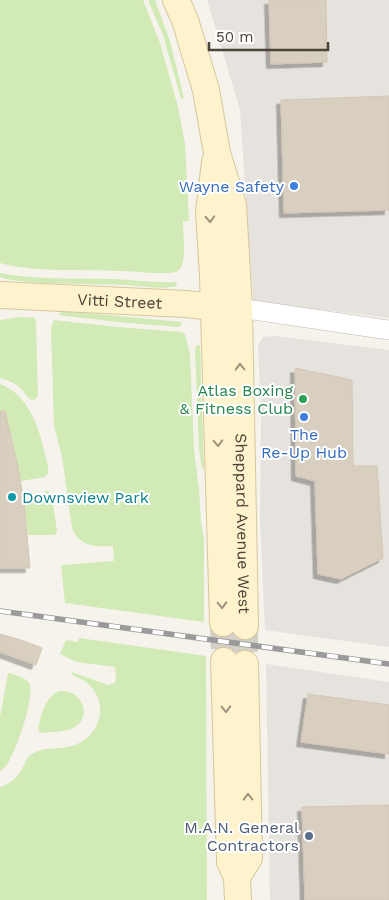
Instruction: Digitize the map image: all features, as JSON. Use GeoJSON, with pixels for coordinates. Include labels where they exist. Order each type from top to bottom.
{"type":"FeatureCollection","features":[{"type":"Feature","properties":{"kind":"main road","name":"Sheppard Avenue West"},"geometry":{"type":"LineString","coordinates":[[176,0],[185,20],[206,90],[216,154],[209,212],[213,275],[226,308],[234,624]]}},
{"type":"Feature","properties":{"kind":"main road","name":"Vitti Street"},"geometry":{"type":"LineString","coordinates":[[0,295],[186,304],[226,308]]}},
{"type":"Feature","properties":{"kind":"main road"},"geometry":{"type":"LineString","coordinates":[[235,662],[230,862],[238,889]]}},
{"type":"Feature","properties":{"kind":"street"},"geometry":{"type":"LineString","coordinates":[[226,308],[389,330]]}},
{"type":"Feature","properties":{"kind":"shaded area"},"geometry":{"type":"Polygon","coordinates":[[[207,0],[389,0],[389,318],[253,301],[240,110],[207,0]]]}},
{"type":"Feature","properties":{"kind":"shaded area"},"geometry":{"type":"Polygon","coordinates":[[[275,336],[389,350],[389,647],[265,630],[260,520],[261,414],[258,346],[263,337],[275,336]]]}},
{"type":"Feature","properties":{"kind":"shaded area"},"geometry":{"type":"Polygon","coordinates":[[[266,664],[389,682],[389,900],[270,900],[266,664]]]}},
{"type":"Feature","properties":{"kind":"green space"},"geometry":{"type":"Polygon","coordinates":[[[0,0],[143,0],[160,43],[178,107],[185,144],[189,221],[183,221],[184,254],[178,271],[159,273],[44,269],[0,263],[0,0]]]}},
{"type":"Feature","properties":{"kind":"green space"},"geometry":{"type":"Polygon","coordinates":[[[148,0],[155,0],[170,41],[184,98],[181,99],[163,35],[148,0]]]}},
{"type":"Feature","properties":{"kind":"green space"},"geometry":{"type":"Polygon","coordinates":[[[0,273],[42,278],[176,282],[177,286],[158,288],[126,285],[36,283],[6,279],[0,277],[0,273]]]}},
{"type":"Feature","properties":{"kind":"green space"},"geometry":{"type":"Polygon","coordinates":[[[63,311],[182,322],[181,326],[177,327],[58,315],[63,311]]]}},
{"type":"Feature","properties":{"kind":"green space"},"geometry":{"type":"Polygon","coordinates":[[[19,317],[35,318],[36,324],[38,395],[36,399],[32,400],[15,384],[0,378],[0,320],[19,317]]]}},
{"type":"Feature","properties":{"kind":"green space"},"geometry":{"type":"Polygon","coordinates":[[[54,320],[182,332],[185,334],[190,354],[194,450],[204,539],[204,622],[65,603],[61,565],[114,561],[113,546],[89,545],[79,539],[72,528],[62,457],[54,426],[51,328],[54,320]]]}},
{"type":"Feature","properties":{"kind":"green space"},"geometry":{"type":"Polygon","coordinates":[[[200,345],[204,469],[202,469],[199,449],[195,349],[196,346],[200,345]]]}},
{"type":"Feature","properties":{"kind":"green space"},"geometry":{"type":"Polygon","coordinates":[[[0,384],[24,402],[35,420],[48,465],[48,473],[45,477],[21,481],[11,435],[0,431],[0,384]]]}},
{"type":"Feature","properties":{"kind":"green space"},"geometry":{"type":"Polygon","coordinates":[[[45,490],[52,495],[56,534],[28,535],[24,502],[46,500],[45,490]]]}},
{"type":"Feature","properties":{"kind":"green space"},"geometry":{"type":"Polygon","coordinates":[[[79,638],[206,656],[207,900],[0,900],[0,787],[9,783],[17,776],[31,754],[44,749],[75,745],[90,736],[95,729],[100,713],[97,697],[91,686],[71,674],[72,672],[108,685],[115,683],[115,667],[76,662],[60,654],[66,640],[78,642],[79,638]]]}},
{"type":"Feature","properties":{"kind":"green space"},"geometry":{"type":"Polygon","coordinates":[[[8,673],[22,678],[29,683],[30,699],[16,747],[8,763],[0,771],[0,717],[8,673]]]}},
{"type":"Feature","properties":{"kind":"green space"},"geometry":{"type":"Polygon","coordinates":[[[60,691],[74,694],[79,699],[83,705],[83,717],[73,728],[41,733],[38,728],[44,706],[50,697],[60,691]]]}},
{"type":"Feature","properties":{"kind":"building"},"geometry":{"type":"Polygon","coordinates":[[[269,0],[326,0],[327,62],[271,64],[269,0]]]}},
{"type":"Feature","properties":{"kind":"building"},"geometry":{"type":"Polygon","coordinates":[[[389,96],[389,210],[284,213],[281,100],[389,96]]]}},
{"type":"Feature","properties":{"kind":"building"},"geometry":{"type":"Polygon","coordinates":[[[295,368],[352,380],[353,466],[377,466],[383,558],[341,579],[318,574],[315,481],[296,476],[295,368]]]}},
{"type":"Feature","properties":{"kind":"building","name":"Downsview Park"},"geometry":{"type":"Polygon","coordinates":[[[0,411],[5,411],[18,467],[24,502],[30,568],[0,568],[0,411]]]}},
{"type":"Feature","properties":{"kind":"building"},"geometry":{"type":"Polygon","coordinates":[[[0,634],[42,648],[36,665],[0,652],[0,634]]]}},
{"type":"Feature","properties":{"kind":"building"},"geometry":{"type":"Polygon","coordinates":[[[308,694],[389,705],[389,754],[301,742],[308,694]]]}},
{"type":"Feature","properties":{"kind":"building"},"geometry":{"type":"Polygon","coordinates":[[[389,805],[389,900],[305,900],[302,807],[389,805]]]}},
{"type":"Feature","properties":{"kind":"tunnel"},"geometry":{"type":"LineString","coordinates":[[223,623],[224,661]]}},
{"type":"Feature","properties":{"kind":"tunnel"},"geometry":{"type":"LineString","coordinates":[[245,626],[245,664]]}},
{"type":"Feature","properties":{"kind":"railway"},"geometry":{"type":"LineString","coordinates":[[0,611],[389,664]]}},
{"type":"Feature","properties":{"kind":"place","name":"Wayne Safety"},"geometry":{"type":"Point","coordinates":[294,186]}},
{"type":"Feature","properties":{"kind":"place","name":"Atlas Boxing & Fitness Club"},"geometry":{"type":"Point","coordinates":[303,399]}},
{"type":"Feature","properties":{"kind":"place","name":"The Re-Up Hub"},"geometry":{"type":"Point","coordinates":[304,417]}},
{"type":"Feature","properties":{"kind":"place","name":"Downsview Park"},"geometry":{"type":"Point","coordinates":[12,497]}},
{"type":"Feature","properties":{"kind":"place","name":"M.A.N. General Contractors"},"geometry":{"type":"Point","coordinates":[309,836]}}]}
